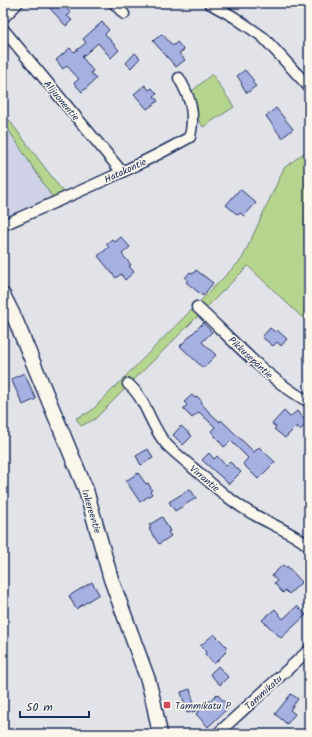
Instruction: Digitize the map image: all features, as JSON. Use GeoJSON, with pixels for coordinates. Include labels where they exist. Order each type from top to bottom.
{"type":"FeatureCollection","features":[{"type":"Feature","properties":{"kind":"street"},"geometry":{"type":"LineString","coordinates":[[3,18],[18,3]]}},
{"type":"Feature","properties":{"kind":"street"},"geometry":{"type":"LineString","coordinates":[[114,3],[124,14]]}},
{"type":"Feature","properties":{"kind":"street"},"geometry":{"type":"LineString","coordinates":[[209,3],[234,17],[263,37],[309,87]]}},
{"type":"Feature","properties":{"kind":"street","name":"Alijuonentie"},"geometry":{"type":"LineString","coordinates":[[3,29],[122,172]]}},
{"type":"Feature","properties":{"kind":"street","name":"Hatakontie"},"geometry":{"type":"LineString","coordinates":[[3,225],[122,172],[170,149],[190,137],[193,113],[189,97],[179,78]]}},
{"type":"Feature","properties":{"kind":"street","name":"Inkereentie"},"geometry":{"type":"LineString","coordinates":[[3,295],[18,326],[93,508],[111,579],[148,680],[160,734]]}},
{"type":"Feature","properties":{"kind":"street","name":"Pikkusepäntie"},"geometry":{"type":"LineString","coordinates":[[197,307],[277,381],[293,393],[309,402]]}},
{"type":"Feature","properties":{"kind":"street","name":"Virrantie"},"geometry":{"type":"LineString","coordinates":[[128,384],[140,397],[158,433],[167,445],[214,486],[242,507],[289,532],[309,546]]}},
{"type":"Feature","properties":{"kind":"street","name":"Tammikatu"},"geometry":{"type":"LineString","coordinates":[[217,734],[308,652]]}},
{"type":"Feature","properties":{"kind":"shaded area"},"geometry":{"type":"Polygon","coordinates":[[[3,123],[53,198],[3,219],[3,123]]]}},
{"type":"Feature","properties":{"kind":"green space"},"geometry":{"type":"Polygon","coordinates":[[[212,74],[234,107],[203,127],[197,117],[191,92],[212,74]]]}},
{"type":"Feature","properties":{"kind":"green space"},"geometry":{"type":"Polygon","coordinates":[[[3,112],[70,201],[3,232],[3,219],[52,197],[3,123],[3,112]]]}},
{"type":"Feature","properties":{"kind":"green space"},"geometry":{"type":"Polygon","coordinates":[[[309,149],[309,324],[248,266],[95,419],[81,426],[76,418],[90,412],[242,259],[284,168],[309,149]]]}},
{"type":"Feature","properties":{"kind":"building"},"geometry":{"type":"Polygon","coordinates":[[[45,3],[62,3],[71,13],[67,16],[72,20],[66,26],[45,3]]]}},
{"type":"Feature","properties":{"kind":"building"},"geometry":{"type":"Polygon","coordinates":[[[102,22],[109,30],[105,34],[119,50],[111,58],[98,43],[82,57],[93,71],[91,73],[96,79],[82,92],[74,83],[79,79],[67,66],[63,69],[56,60],[70,48],[74,52],[86,43],[83,39],[102,22]]]}},
{"type":"Feature","properties":{"kind":"building"},"geometry":{"type":"Polygon","coordinates":[[[162,34],[173,46],[177,42],[184,50],[179,53],[185,60],[176,67],[153,41],[162,34]]]}},
{"type":"Feature","properties":{"kind":"building"},"geometry":{"type":"Polygon","coordinates":[[[135,53],[140,58],[131,68],[126,63],[135,53]]]}},
{"type":"Feature","properties":{"kind":"building"},"geometry":{"type":"Polygon","coordinates":[[[245,70],[256,86],[247,93],[237,76],[245,70]]]}},
{"type":"Feature","properties":{"kind":"building"},"geometry":{"type":"Polygon","coordinates":[[[145,85],[149,90],[152,88],[157,94],[154,96],[158,101],[147,109],[134,94],[145,85]]]}},
{"type":"Feature","properties":{"kind":"building"},"geometry":{"type":"Polygon","coordinates":[[[276,108],[293,129],[282,138],[266,116],[276,108]]]}},
{"type":"Feature","properties":{"kind":"building"},"geometry":{"type":"Polygon","coordinates":[[[240,189],[256,203],[244,216],[240,213],[238,215],[226,205],[240,189]]]}},
{"type":"Feature","properties":{"kind":"building"},"geometry":{"type":"Polygon","coordinates":[[[121,237],[130,247],[122,254],[131,265],[129,266],[134,272],[125,280],[121,274],[116,278],[98,256],[109,247],[106,244],[112,239],[115,242],[121,237]]]}},
{"type":"Feature","properties":{"kind":"building"},"geometry":{"type":"Polygon","coordinates":[[[196,270],[213,283],[203,296],[186,282],[188,280],[185,278],[190,272],[193,274],[196,270]]]}},
{"type":"Feature","properties":{"kind":"building"},"geometry":{"type":"Polygon","coordinates":[[[203,323],[212,332],[202,342],[216,355],[203,368],[180,346],[203,323]]]}},
{"type":"Feature","properties":{"kind":"building"},"geometry":{"type":"Polygon","coordinates":[[[270,328],[275,332],[277,330],[287,339],[281,346],[277,342],[273,346],[262,337],[270,328]]]}},
{"type":"Feature","properties":{"kind":"building"},"geometry":{"type":"Polygon","coordinates":[[[24,373],[36,399],[23,405],[11,379],[24,373]]]}},
{"type":"Feature","properties":{"kind":"building"},"geometry":{"type":"Polygon","coordinates":[[[192,395],[195,398],[197,396],[209,412],[220,422],[221,420],[254,452],[259,447],[275,462],[258,479],[243,464],[248,458],[231,441],[224,447],[211,431],[215,427],[199,412],[192,418],[183,409],[187,405],[184,402],[192,395]]]}},
{"type":"Feature","properties":{"kind":"building"},"geometry":{"type":"Polygon","coordinates":[[[284,411],[290,417],[297,411],[308,422],[300,430],[297,426],[285,438],[274,429],[276,427],[272,424],[284,411]]]}},
{"type":"Feature","properties":{"kind":"building"},"geometry":{"type":"Polygon","coordinates":[[[181,426],[192,436],[183,445],[173,435],[181,426]]]}},
{"type":"Feature","properties":{"kind":"building"},"geometry":{"type":"Polygon","coordinates":[[[148,449],[153,458],[141,465],[136,456],[148,449]]]}},
{"type":"Feature","properties":{"kind":"building"},"geometry":{"type":"Polygon","coordinates":[[[209,453],[214,459],[217,456],[226,466],[230,462],[241,472],[229,484],[202,460],[209,453]]]}},
{"type":"Feature","properties":{"kind":"building"},"geometry":{"type":"Polygon","coordinates":[[[138,473],[146,484],[148,483],[152,490],[150,491],[152,494],[140,502],[126,481],[138,473]]]}},
{"type":"Feature","properties":{"kind":"building"},"geometry":{"type":"Polygon","coordinates":[[[190,489],[196,498],[175,511],[169,502],[190,489]]]}},
{"type":"Feature","properties":{"kind":"building"},"geometry":{"type":"Polygon","coordinates":[[[162,517],[170,531],[168,532],[171,536],[159,544],[149,529],[151,528],[149,525],[162,517]]]}},
{"type":"Feature","properties":{"kind":"building"},"geometry":{"type":"Polygon","coordinates":[[[283,565],[286,568],[287,566],[302,582],[289,594],[285,590],[283,593],[274,583],[277,581],[272,575],[283,565]]]}},
{"type":"Feature","properties":{"kind":"building"},"geometry":{"type":"Polygon","coordinates":[[[92,582],[99,594],[76,609],[69,596],[92,582]]]}},
{"type":"Feature","properties":{"kind":"building"},"geometry":{"type":"Polygon","coordinates":[[[297,606],[306,615],[281,638],[262,620],[275,609],[283,619],[297,606]]]}},
{"type":"Feature","properties":{"kind":"building"},"geometry":{"type":"Polygon","coordinates":[[[214,634],[227,647],[224,650],[226,652],[214,664],[200,646],[214,634]]]}},
{"type":"Feature","properties":{"kind":"building"},"geometry":{"type":"Polygon","coordinates":[[[218,666],[228,677],[220,685],[210,674],[218,666]]]}},
{"type":"Feature","properties":{"kind":"building"},"geometry":{"type":"Polygon","coordinates":[[[190,689],[196,711],[187,713],[181,692],[190,689]]]}},
{"type":"Feature","properties":{"kind":"building"},"geometry":{"type":"Polygon","coordinates":[[[217,694],[229,707],[208,727],[196,714],[217,694]]]}},
{"type":"Feature","properties":{"kind":"building"},"geometry":{"type":"Polygon","coordinates":[[[291,694],[298,699],[290,710],[295,714],[287,724],[275,714],[291,694]]]}},
{"type":"Feature","properties":{"kind":"place","name":"Tammikatu P"},"geometry":{"type":"Point","coordinates":[167,705]}}]}
